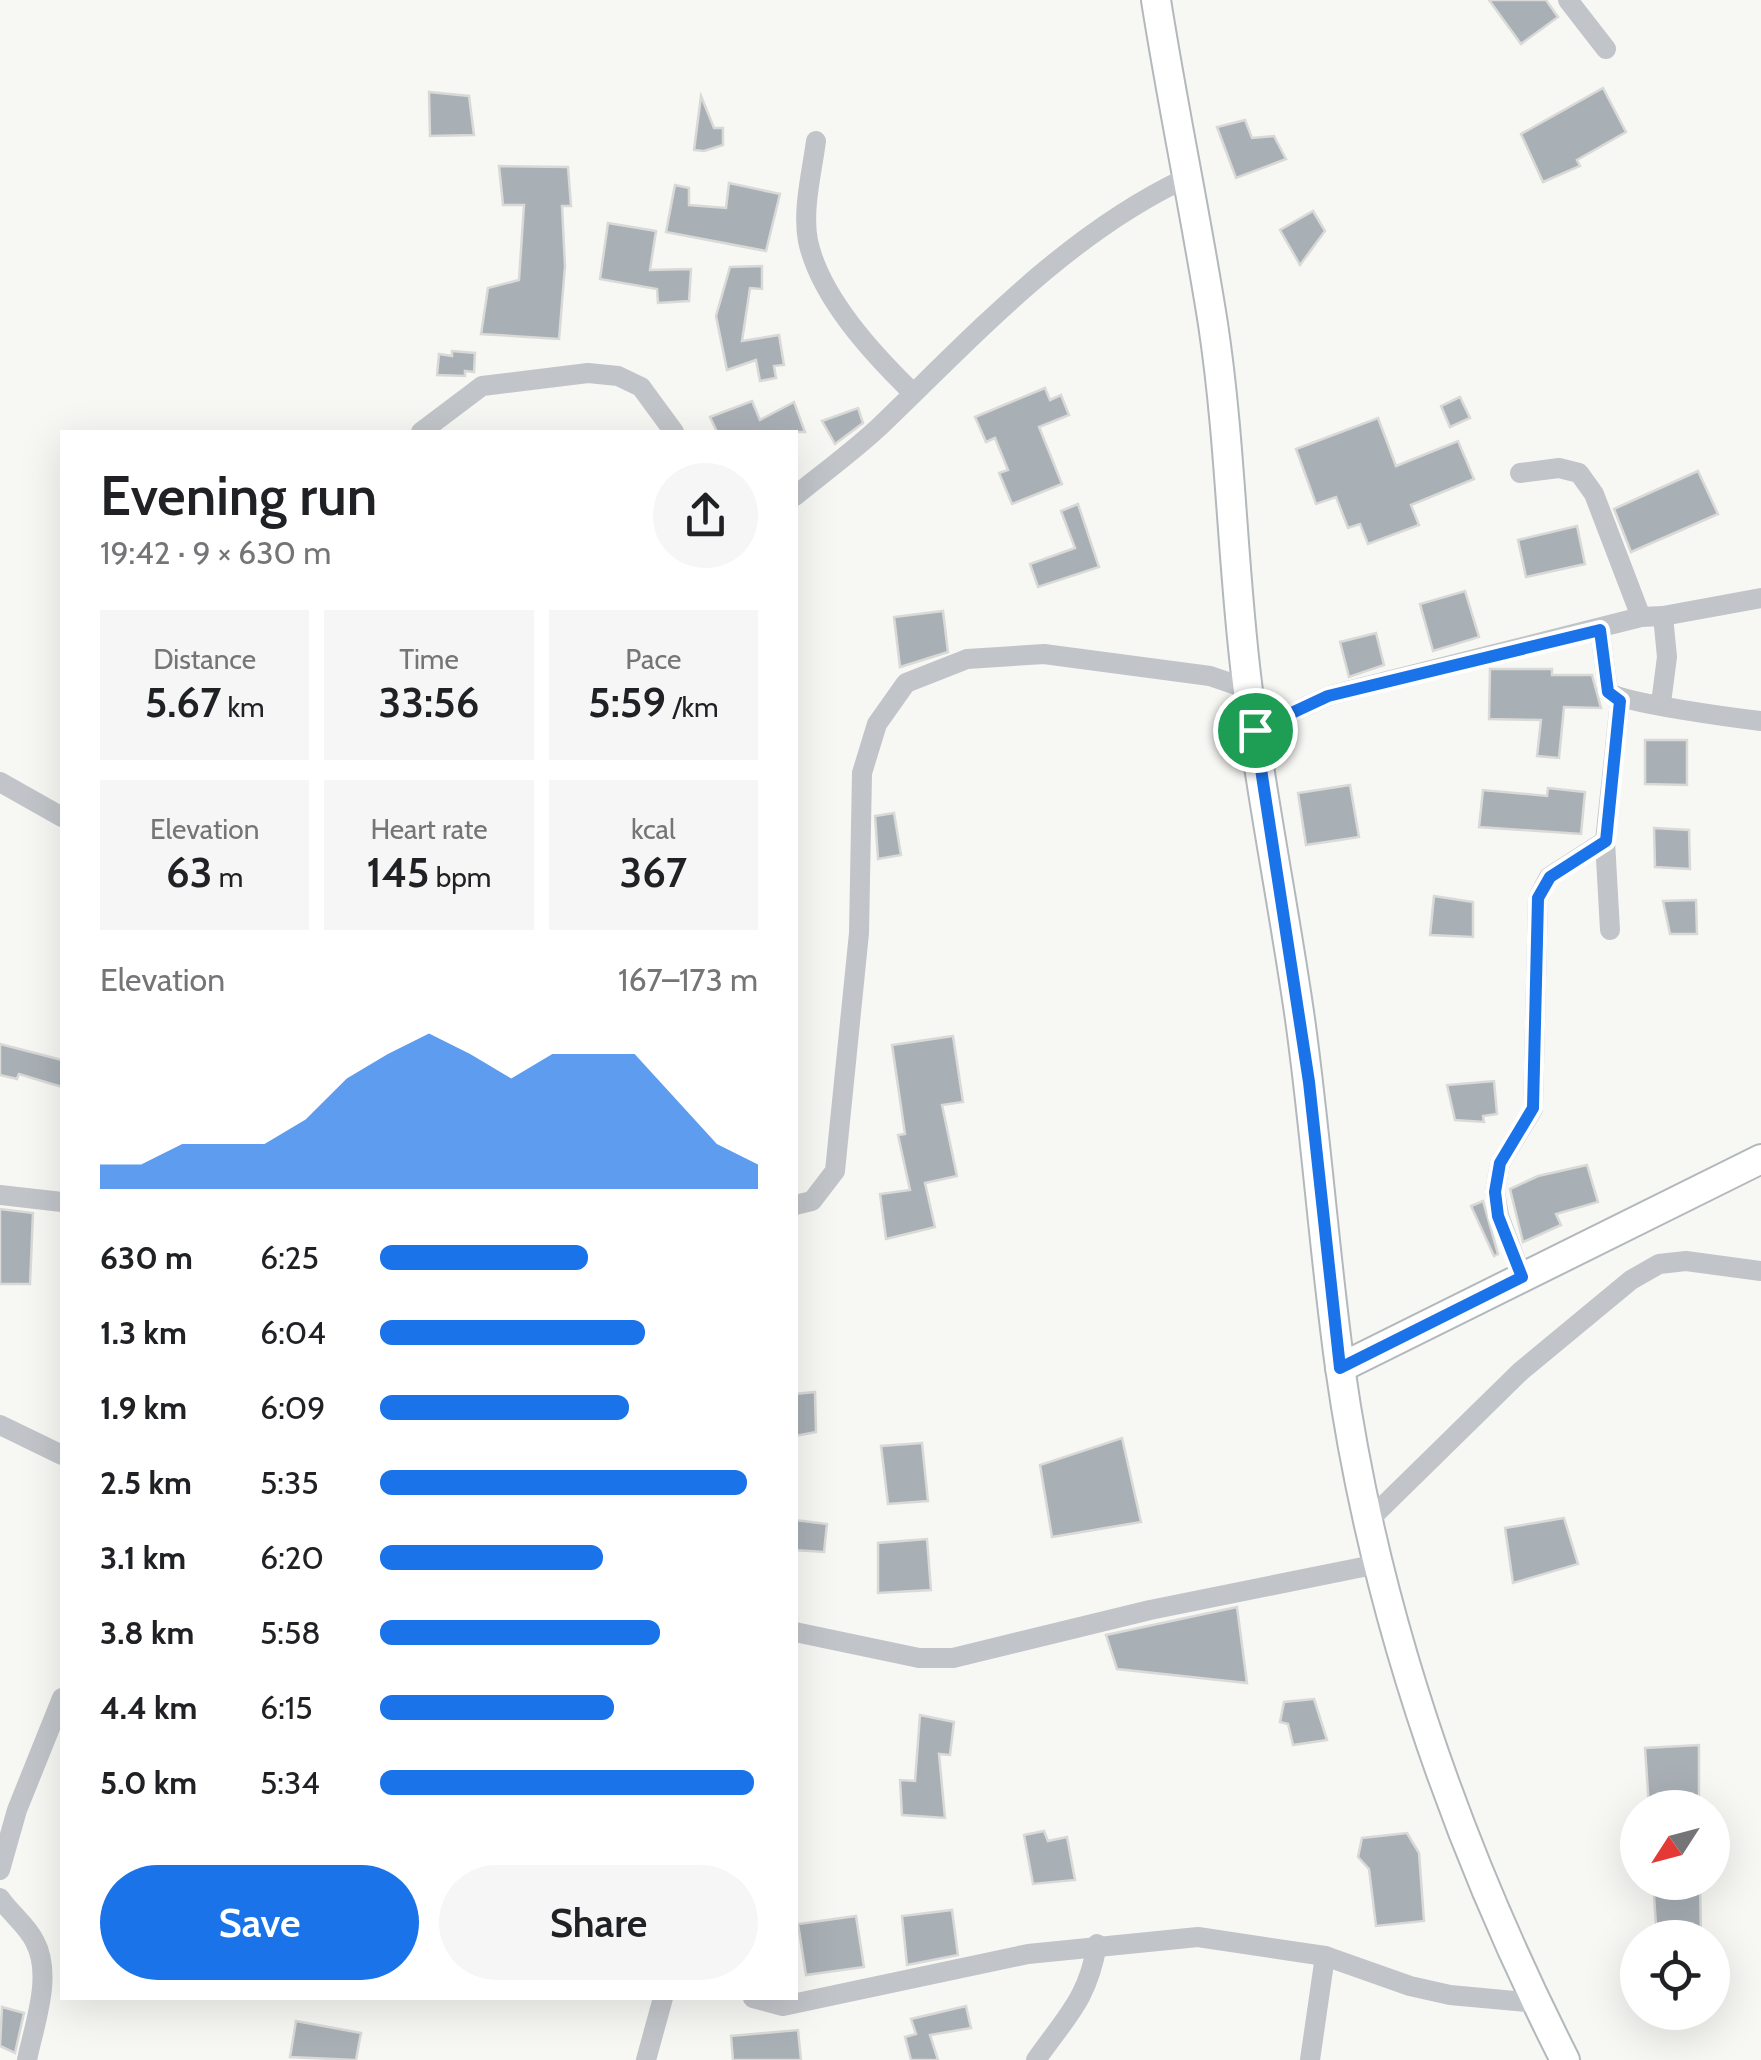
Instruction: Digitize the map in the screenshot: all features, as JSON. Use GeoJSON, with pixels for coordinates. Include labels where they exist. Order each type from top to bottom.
{"type":"FeatureCollection","features":[{"type":"Feature","properties":{"kind":"street"},"geometry":{"type":"LineString","coordinates":[[1156,0],[1213,327],[1248,689],[1309,1082],[1340,1368],[1368,1521],[1454,1817],[1564,2060]]}},
{"type":"Feature","properties":{"kind":"street"},"geometry":{"type":"LineString","coordinates":[[1568,0],[1606,49]]}},
{"type":"Feature","properties":{"kind":"street"},"geometry":{"type":"LineString","coordinates":[[816,141],[808,241],[841,309],[870,351],[912,392]]}},
{"type":"Feature","properties":{"kind":"street"},"geometry":{"type":"LineString","coordinates":[[798,494],[876,430],[1036,279],[1138,201],[1186,178]]}},
{"type":"Feature","properties":{"kind":"street"},"geometry":{"type":"LineString","coordinates":[[424,430],[482,386],[588,373],[618,376],[641,387],[673,430]]}},
{"type":"Feature","properties":{"kind":"street"},"geometry":{"type":"LineString","coordinates":[[1520,473],[1559,468],[1580,473],[1594,494],[1641,616]]}},
{"type":"Feature","properties":{"kind":"street"},"geometry":{"type":"LineString","coordinates":[[1255,730],[1328,696],[1600,630],[1641,616],[1663,616],[1761,598]]}},
{"type":"Feature","properties":{"kind":"street"},"geometry":{"type":"LineString","coordinates":[[1661,703],[1667,657],[1663,616]]}},
{"type":"Feature","properties":{"kind":"street"},"geometry":{"type":"LineString","coordinates":[[1600,630],[1608,692],[1620,701],[1661,703],[1761,721]]}},
{"type":"Feature","properties":{"kind":"street"},"geometry":{"type":"LineString","coordinates":[[798,1204],[812,1201],[835,1171],[859,933],[862,773],[877,724],[906,682],[967,659],[1044,654],[1210,676],[1248,689]]}},
{"type":"Feature","properties":{"kind":"street"},"geometry":{"type":"LineString","coordinates":[[1610,930],[1606,841],[1620,701]]}},
{"type":"Feature","properties":{"kind":"street"},"geometry":{"type":"LineString","coordinates":[[0,782],[60,816]]}},
{"type":"Feature","properties":{"kind":"street"},"geometry":{"type":"LineString","coordinates":[[1522,1277],[1498,1216],[1495,1192],[1500,1163],[1533,1108],[1538,898],[1550,877],[1606,841]]}},
{"type":"Feature","properties":{"kind":"street"},"geometry":{"type":"LineString","coordinates":[[1340,1368],[1761,1159]]}},
{"type":"Feature","properties":{"kind":"street"},"geometry":{"type":"LineString","coordinates":[[0,1195],[60,1202]]}},
{"type":"Feature","properties":{"kind":"street"},"geometry":{"type":"LineString","coordinates":[[1368,1521],[1521,1371],[1631,1280],[1659,1264],[1686,1261],[1761,1272]]}},
{"type":"Feature","properties":{"kind":"street"},"geometry":{"type":"LineString","coordinates":[[0,1425],[60,1454]]}},
{"type":"Feature","properties":{"kind":"street"},"geometry":{"type":"LineString","coordinates":[[798,1633],[920,1658],[952,1658],[1166,1606],[1378,1564]]}},
{"type":"Feature","properties":{"kind":"street"},"geometry":{"type":"LineString","coordinates":[[0,1870],[17,1810],[60,1703]]}},
{"type":"Feature","properties":{"kind":"street"},"geometry":{"type":"LineString","coordinates":[[0,1898],[35,1940],[40,1959],[42,1978],[27,2060]]}},
{"type":"Feature","properties":{"kind":"street"},"geometry":{"type":"LineString","coordinates":[[760,2000],[782,2006],[827,2000],[892,1980],[1097,1944],[1198,1937],[1325,1956],[1410,1986],[1536,2003]]}},
{"type":"Feature","properties":{"kind":"street"},"geometry":{"type":"LineString","coordinates":[[1036,2060],[1080,2003],[1092,1977],[1097,1944]]}},
{"type":"Feature","properties":{"kind":"street"},"geometry":{"type":"LineString","coordinates":[[1310,2060],[1325,1956]]}},
{"type":"Feature","properties":{"kind":"street"},"geometry":{"type":"LineString","coordinates":[[646,2060],[662,2000]]}},
{"type":"Feature","properties":{"kind":"building"},"geometry":{"type":"Polygon","coordinates":[[[1489,0],[1546,0],[1558,17],[1521,44],[1489,0]]]}},
{"type":"Feature","properties":{"kind":"building"},"geometry":{"type":"Polygon","coordinates":[[[1603,88],[1626,132],[1577,160],[1580,166],[1543,182],[1521,134],[1603,88]]]}},
{"type":"Feature","properties":{"kind":"building"},"geometry":{"type":"Polygon","coordinates":[[[429,92],[469,96],[474,135],[430,136],[429,92]]]}},
{"type":"Feature","properties":{"kind":"building"},"geometry":{"type":"Polygon","coordinates":[[[701,96],[714,128],[723,128],[723,145],[704,151],[694,150],[701,96]]]}},
{"type":"Feature","properties":{"kind":"building"},"geometry":{"type":"Polygon","coordinates":[[[1245,120],[1252,138],[1274,136],[1286,159],[1236,178],[1217,127],[1245,120]]]}},
{"type":"Feature","properties":{"kind":"building"},"geometry":{"type":"Polygon","coordinates":[[[499,166],[568,167],[571,206],[562,206],[565,266],[559,339],[481,334],[488,288],[519,280],[524,205],[503,205],[499,166]]]}},
{"type":"Feature","properties":{"kind":"building"},"geometry":{"type":"Polygon","coordinates":[[[729,183],[780,194],[766,251],[666,232],[675,185],[689,188],[689,205],[726,208],[729,183]]]}},
{"type":"Feature","properties":{"kind":"building"},"geometry":{"type":"Polygon","coordinates":[[[1313,211],[1325,231],[1300,265],[1280,230],[1313,211]]]}},
{"type":"Feature","properties":{"kind":"building"},"geometry":{"type":"Polygon","coordinates":[[[608,223],[656,231],[650,270],[691,269],[689,301],[658,303],[657,289],[600,279],[608,223]]]}},
{"type":"Feature","properties":{"kind":"building"},"geometry":{"type":"Polygon","coordinates":[[[762,266],[762,289],[750,288],[742,341],[779,335],[784,365],[774,366],[776,378],[760,381],[756,360],[727,370],[716,316],[730,267],[762,266]]]}},
{"type":"Feature","properties":{"kind":"building"},"geometry":{"type":"Polygon","coordinates":[[[452,351],[475,353],[474,372],[465,371],[465,376],[437,375],[439,354],[452,356],[452,351]]]}},
{"type":"Feature","properties":{"kind":"building"},"geometry":{"type":"Polygon","coordinates":[[[1045,388],[1050,400],[1061,395],[1069,415],[1039,427],[1062,484],[1012,504],[999,473],[1008,470],[995,438],[986,442],[975,417],[1045,388]]]}},
{"type":"Feature","properties":{"kind":"building"},"geometry":{"type":"Polygon","coordinates":[[[1460,397],[1470,418],[1450,427],[1441,406],[1460,397]]]}},
{"type":"Feature","properties":{"kind":"building"},"geometry":{"type":"Polygon","coordinates":[[[752,401],[760,420],[794,402],[805,432],[716,430],[710,417],[752,401]]]}},
{"type":"Feature","properties":{"kind":"building"},"geometry":{"type":"Polygon","coordinates":[[[858,408],[863,423],[835,444],[822,421],[858,408]]]}},
{"type":"Feature","properties":{"kind":"building"},"geometry":{"type":"Polygon","coordinates":[[[1378,418],[1396,466],[1458,441],[1474,479],[1411,505],[1419,525],[1368,544],[1360,524],[1348,528],[1336,497],[1316,504],[1296,449],[1378,418]]]}},
{"type":"Feature","properties":{"kind":"building"},"geometry":{"type":"Polygon","coordinates":[[[1698,471],[1718,514],[1631,552],[1614,509],[1698,471]]]}},
{"type":"Feature","properties":{"kind":"building"},"geometry":{"type":"Polygon","coordinates":[[[1078,504],[1099,567],[1038,587],[1030,564],[1075,548],[1061,511],[1078,504]]]}},
{"type":"Feature","properties":{"kind":"building"},"geometry":{"type":"Polygon","coordinates":[[[1577,526],[1585,564],[1526,577],[1518,540],[1577,526]]]}},
{"type":"Feature","properties":{"kind":"building"},"geometry":{"type":"Polygon","coordinates":[[[1465,591],[1479,637],[1433,651],[1420,604],[1465,591]]]}},
{"type":"Feature","properties":{"kind":"building"},"geometry":{"type":"Polygon","coordinates":[[[943,611],[948,652],[900,667],[894,617],[943,611]]]}},
{"type":"Feature","properties":{"kind":"building"},"geometry":{"type":"Polygon","coordinates":[[[1376,633],[1384,665],[1349,677],[1340,642],[1376,633]]]}},
{"type":"Feature","properties":{"kind":"building"},"geometry":{"type":"Polygon","coordinates":[[[1490,669],[1552,669],[1552,675],[1592,675],[1601,708],[1564,707],[1559,758],[1537,756],[1541,720],[1489,719],[1490,669]]]}},
{"type":"Feature","properties":{"kind":"building"},"geometry":{"type":"Polygon","coordinates":[[[1645,740],[1687,740],[1687,785],[1645,784],[1645,740]]]}},
{"type":"Feature","properties":{"kind":"building"},"geometry":{"type":"Polygon","coordinates":[[[1350,785],[1359,837],[1306,845],[1298,793],[1350,785]]]}},
{"type":"Feature","properties":{"kind":"building"},"geometry":{"type":"Polygon","coordinates":[[[1548,788],[1585,792],[1581,834],[1479,827],[1483,790],[1547,796],[1548,788]]]}},
{"type":"Feature","properties":{"kind":"building"},"geometry":{"type":"Polygon","coordinates":[[[894,813],[901,855],[878,859],[875,816],[894,813]]]}},
{"type":"Feature","properties":{"kind":"building"},"geometry":{"type":"Polygon","coordinates":[[[1654,828],[1689,830],[1690,869],[1655,867],[1654,828]]]}},
{"type":"Feature","properties":{"kind":"building"},"geometry":{"type":"Polygon","coordinates":[[[1434,896],[1473,902],[1473,937],[1430,935],[1434,896]]]}},
{"type":"Feature","properties":{"kind":"building"},"geometry":{"type":"Polygon","coordinates":[[[1696,900],[1697,934],[1670,934],[1663,901],[1696,900]]]}},
{"type":"Feature","properties":{"kind":"building"},"geometry":{"type":"Polygon","coordinates":[[[953,1036],[963,1102],[942,1105],[957,1176],[925,1183],[935,1227],[886,1239],[880,1194],[910,1190],[898,1135],[905,1134],[892,1045],[953,1036]]]}},
{"type":"Feature","properties":{"kind":"building"},"geometry":{"type":"Polygon","coordinates":[[[0,1044],[60,1059],[60,1086],[19,1074],[17,1079],[0,1075],[0,1044]]]}},
{"type":"Feature","properties":{"kind":"building"},"geometry":{"type":"Polygon","coordinates":[[[1494,1081],[1497,1114],[1483,1116],[1484,1122],[1455,1120],[1447,1085],[1494,1081]]]}},
{"type":"Feature","properties":{"kind":"building"},"geometry":{"type":"Polygon","coordinates":[[[1587,1165],[1598,1202],[1556,1214],[1561,1225],[1523,1242],[1510,1189],[1538,1176],[1587,1165]]]}},
{"type":"Feature","properties":{"kind":"building"},"geometry":{"type":"Polygon","coordinates":[[[1483,1201],[1498,1254],[1494,1256],[1471,1206],[1483,1201]]]}},
{"type":"Feature","properties":{"kind":"building"},"geometry":{"type":"Polygon","coordinates":[[[0,1209],[33,1213],[30,1284],[0,1284],[0,1209]]]}},
{"type":"Feature","properties":{"kind":"building"},"geometry":{"type":"Polygon","coordinates":[[[815,1392],[816,1432],[798,1435],[798,1394],[815,1392]]]}},
{"type":"Feature","properties":{"kind":"building"},"geometry":{"type":"Polygon","coordinates":[[[1122,1438],[1141,1522],[1052,1537],[1040,1465],[1122,1438]]]}},
{"type":"Feature","properties":{"kind":"building"},"geometry":{"type":"Polygon","coordinates":[[[922,1443],[928,1501],[888,1504],[881,1446],[922,1443]]]}},
{"type":"Feature","properties":{"kind":"building"},"geometry":{"type":"Polygon","coordinates":[[[1564,1518],[1578,1564],[1513,1583],[1505,1528],[1564,1518]]]}},
{"type":"Feature","properties":{"kind":"building"},"geometry":{"type":"Polygon","coordinates":[[[798,1520],[827,1524],[824,1552],[798,1550],[798,1520]]]}},
{"type":"Feature","properties":{"kind":"building"},"geometry":{"type":"Polygon","coordinates":[[[927,1539],[931,1590],[878,1593],[878,1543],[927,1539]]]}},
{"type":"Feature","properties":{"kind":"building"},"geometry":{"type":"Polygon","coordinates":[[[1237,1607],[1247,1683],[1117,1669],[1106,1635],[1237,1607]]]}},
{"type":"Feature","properties":{"kind":"building"},"geometry":{"type":"Polygon","coordinates":[[[1314,1699],[1327,1740],[1293,1745],[1288,1724],[1280,1722],[1284,1702],[1314,1699]]]}},
{"type":"Feature","properties":{"kind":"building"},"geometry":{"type":"Polygon","coordinates":[[[920,1715],[954,1722],[950,1755],[939,1754],[945,1818],[902,1815],[900,1780],[915,1781],[920,1715]]]}},
{"type":"Feature","properties":{"kind":"building"},"geometry":{"type":"Polygon","coordinates":[[[1699,1745],[1699,1790],[1648,1790],[1645,1748],[1699,1745]]]}},
{"type":"Feature","properties":{"kind":"building"},"geometry":{"type":"Polygon","coordinates":[[[1044,1831],[1048,1841],[1067,1837],[1075,1880],[1033,1884],[1024,1835],[1044,1831]]]}},
{"type":"Feature","properties":{"kind":"building"},"geometry":{"type":"Polygon","coordinates":[[[1407,1833],[1419,1853],[1424,1921],[1376,1926],[1369,1869],[1358,1857],[1362,1838],[1407,1833]]]}},
{"type":"Feature","properties":{"kind":"building"},"geometry":{"type":"Polygon","coordinates":[[[1654,1900],[1700,1900],[1701,1920],[1656,1920],[1654,1900]]]}},
{"type":"Feature","properties":{"kind":"building"},"geometry":{"type":"Polygon","coordinates":[[[952,1910],[958,1955],[907,1965],[902,1916],[952,1910]]]}},
{"type":"Feature","properties":{"kind":"building"},"geometry":{"type":"Polygon","coordinates":[[[856,1916],[864,1967],[806,1975],[798,1924],[856,1916]]]}},
{"type":"Feature","properties":{"kind":"building"},"geometry":{"type":"Polygon","coordinates":[[[966,2006],[971,2028],[930,2035],[938,2060],[911,2060],[905,2037],[916,2034],[911,2019],[966,2006]]]}},
{"type":"Feature","properties":{"kind":"building"},"geometry":{"type":"Polygon","coordinates":[[[2,2007],[24,2013],[15,2053],[0,2046],[2,2007]]]}},
{"type":"Feature","properties":{"kind":"building"},"geometry":{"type":"Polygon","coordinates":[[[296,2021],[361,2033],[356,2060],[290,2057],[296,2021]]]}},
{"type":"Feature","properties":{"kind":"building"},"geometry":{"type":"Polygon","coordinates":[[[798,2030],[801,2060],[733,2060],[731,2036],[798,2030]]]}},
{"type":"Feature","properties":{"kind":"route"},"geometry":{"type":"LineString","coordinates":[[1600,630],[1608,692],[1620,701],[1606,841],[1550,877],[1538,898],[1534,921],[1533,1108],[1500,1163],[1495,1192],[1498,1216],[1522,1277],[1340,1368],[1309,1082],[1255,730],[1328,696],[1600,630]]}}]}
